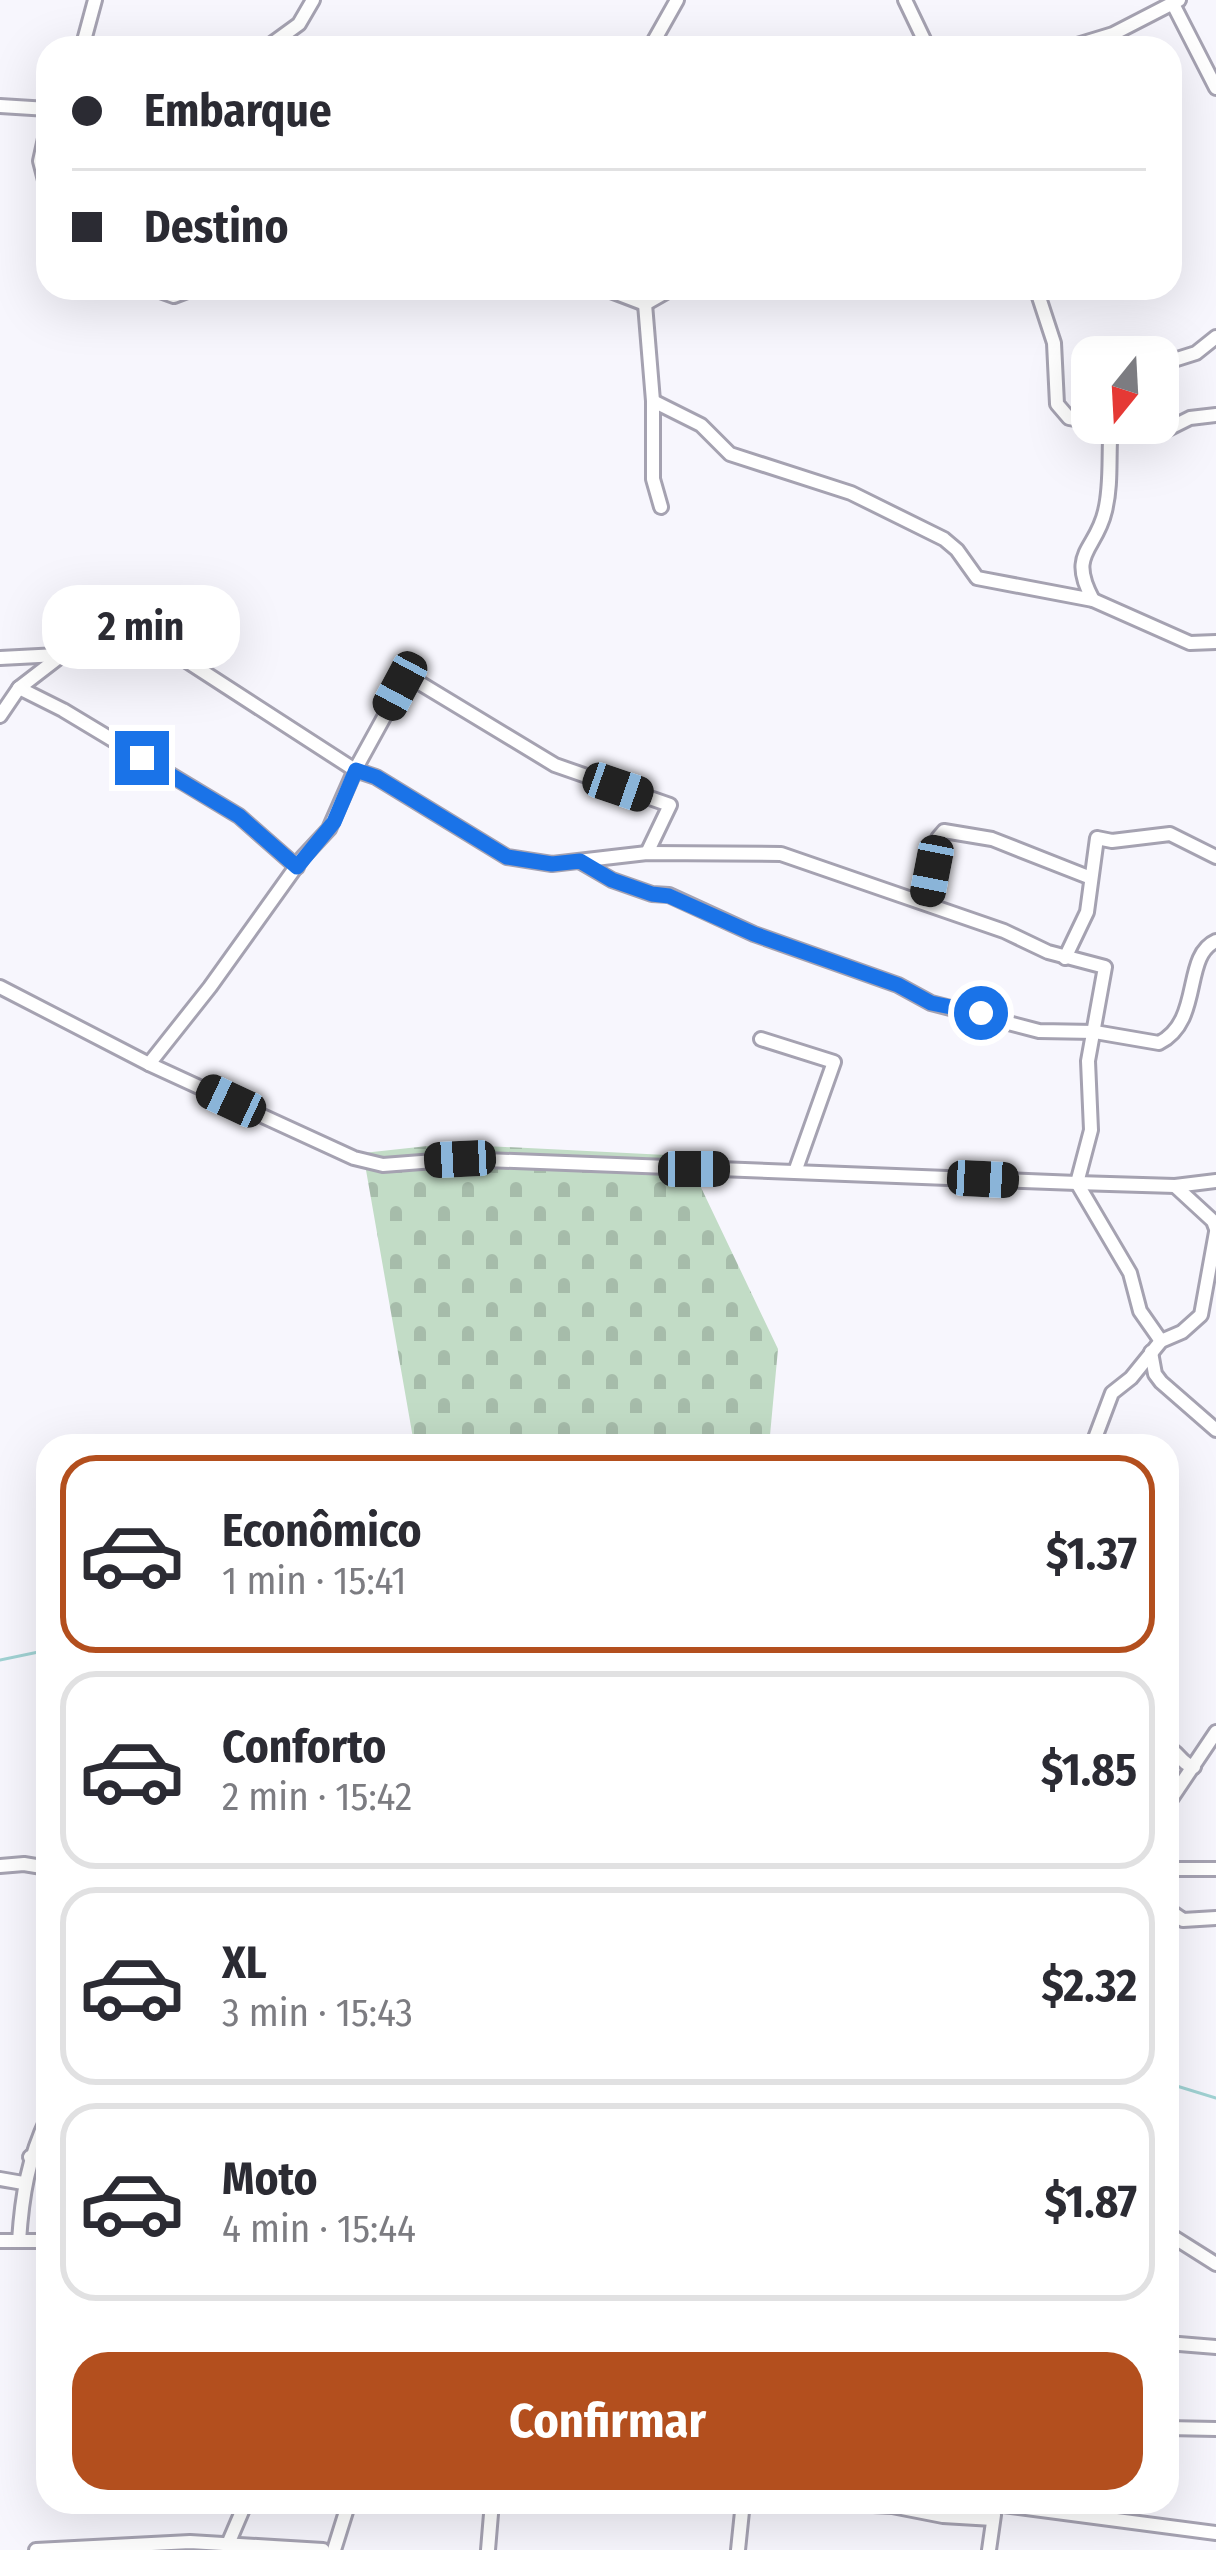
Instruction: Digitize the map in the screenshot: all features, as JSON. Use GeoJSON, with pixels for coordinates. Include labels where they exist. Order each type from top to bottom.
{"type":"FeatureCollection","features":[{"type":"Feature","properties":{"kind":"street"},"geometry":{"type":"LineString","coordinates":[[85,36],[95,0]]}},
{"type":"Feature","properties":{"kind":"street"},"geometry":{"type":"LineString","coordinates":[[282,36],[299,24],[313,0]]}},
{"type":"Feature","properties":{"kind":"street"},"geometry":{"type":"LineString","coordinates":[[657,36],[677,0]]}},
{"type":"Feature","properties":{"kind":"street"},"geometry":{"type":"LineString","coordinates":[[905,0],[922,36]]}},
{"type":"Feature","properties":{"kind":"street"},"geometry":{"type":"LineString","coordinates":[[1106,36],[1176,2],[1216,88]]}},
{"type":"Feature","properties":{"kind":"street"},"geometry":{"type":"LineString","coordinates":[[0,106],[36,108]]}},
{"type":"Feature","properties":{"kind":"street"},"geometry":{"type":"LineString","coordinates":[[634,300],[645,304]]}},
{"type":"Feature","properties":{"kind":"street"},"geometry":{"type":"LineString","coordinates":[[645,304],[652,300]]}},
{"type":"Feature","properties":{"kind":"street"},"geometry":{"type":"LineString","coordinates":[[1040,300],[1054,343],[1060,411],[1071,418]]}},
{"type":"Feature","properties":{"kind":"street"},"geometry":{"type":"LineString","coordinates":[[645,304],[653,401],[652,479],[661,507]]}},
{"type":"Feature","properties":{"kind":"street"},"geometry":{"type":"LineString","coordinates":[[1179,358],[1196,353],[1216,338]]}},
{"type":"Feature","properties":{"kind":"street"},"geometry":{"type":"LineString","coordinates":[[653,401],[701,425],[730,454],[851,493],[944,538],[977,578],[1093,600],[1177,640],[1216,642]]}},
{"type":"Feature","properties":{"kind":"street"},"geometry":{"type":"LineString","coordinates":[[1179,424],[1216,415]]}},
{"type":"Feature","properties":{"kind":"street"},"geometry":{"type":"LineString","coordinates":[[1093,600],[1084,585],[1083,557],[1105,512],[1110,444]]}},
{"type":"Feature","properties":{"kind":"street"},"geometry":{"type":"LineString","coordinates":[[0,716],[19,688],[105,618],[118,620],[356,770],[376,777],[507,857],[552,864],[647,853],[781,854],[1004,931],[1065,958],[1105,967],[1088,1061],[1091,1130],[1077,1184],[1130,1273],[1156,1346],[1155,1374],[1216,1430]]}},
{"type":"Feature","properties":{"kind":"street"},"geometry":{"type":"LineString","coordinates":[[0,658],[59,656]]}},
{"type":"Feature","properties":{"kind":"street"},"geometry":{"type":"LineString","coordinates":[[149,1064],[334,822],[405,679],[555,765],[670,805],[647,853]]}},
{"type":"Feature","properties":{"kind":"street"},"geometry":{"type":"LineString","coordinates":[[19,688],[239,816],[297,867]]}},
{"type":"Feature","properties":{"kind":"street"},"geometry":{"type":"LineString","coordinates":[[925,903],[938,838],[944,831],[992,839],[1091,878]]}},
{"type":"Feature","properties":{"kind":"street"},"geometry":{"type":"LineString","coordinates":[[1065,958],[1088,912],[1095,841],[1100,837],[1112,841],[1169,834],[1216,857]]}},
{"type":"Feature","properties":{"kind":"street"},"geometry":{"type":"LineString","coordinates":[[580,861],[612,880],[669,896],[754,934],[898,985],[931,1003],[1039,1031],[1095,1031],[1166,1041],[1187,1014],[1205,947],[1216,941]]}},
{"type":"Feature","properties":{"kind":"street"},"geometry":{"type":"LineString","coordinates":[[0,987],[149,1064],[373,1164],[460,1159],[796,1169],[1077,1184],[1175,1186],[1216,1181]]}},
{"type":"Feature","properties":{"kind":"street"},"geometry":{"type":"LineString","coordinates":[[761,1040],[834,1062],[796,1169]]}},
{"type":"Feature","properties":{"kind":"street"},"geometry":{"type":"LineString","coordinates":[[1096,1434],[1106,1402],[1156,1346],[1201,1315],[1216,1230],[1213,1221],[1175,1186]]}},
{"type":"Feature","properties":{"kind":"street"},"geometry":{"type":"LineString","coordinates":[[1179,1788],[1216,1732]]}},
{"type":"Feature","properties":{"kind":"street"},"geometry":{"type":"LineString","coordinates":[[1179,1759],[1194,1767]]}},
{"type":"Feature","properties":{"kind":"street"},"geometry":{"type":"LineString","coordinates":[[0,1866],[36,1866]]}},
{"type":"Feature","properties":{"kind":"street"},"geometry":{"type":"LineString","coordinates":[[1179,1869],[1216,1869]]}},
{"type":"Feature","properties":{"kind":"street"},"geometry":{"type":"LineString","coordinates":[[1179,1917],[1216,1918]]}},
{"type":"Feature","properties":{"kind":"street"},"geometry":{"type":"LineString","coordinates":[[19,2241],[23,2183],[36,2165]]}},
{"type":"Feature","properties":{"kind":"street"},"geometry":{"type":"LineString","coordinates":[[0,2180],[23,2183]]}},
{"type":"Feature","properties":{"kind":"street"},"geometry":{"type":"LineString","coordinates":[[0,2241],[36,2241]]}},
{"type":"Feature","properties":{"kind":"street"},"geometry":{"type":"LineString","coordinates":[[1179,2243],[1216,2264]]}},
{"type":"Feature","properties":{"kind":"street"},"geometry":{"type":"LineString","coordinates":[[1179,2344],[1216,2348]]}},
{"type":"Feature","properties":{"kind":"street"},"geometry":{"type":"LineString","coordinates":[[1179,2428],[1216,2429]]}},
{"type":"Feature","properties":{"kind":"street"},"geometry":{"type":"LineString","coordinates":[[229,2544],[241,2514]]}},
{"type":"Feature","properties":{"kind":"street"},"geometry":{"type":"LineString","coordinates":[[334,2550],[346,2514]]}},
{"type":"Feature","properties":{"kind":"street"},"geometry":{"type":"LineString","coordinates":[[488,2550],[491,2514]]}},
{"type":"Feature","properties":{"kind":"street"},"geometry":{"type":"LineString","coordinates":[[738,2550],[742,2514]]}},
{"type":"Feature","properties":{"kind":"street"},"geometry":{"type":"LineString","coordinates":[[989,2550],[994,2514]]}},
{"type":"Feature","properties":{"kind":"street"},"geometry":{"type":"LineString","coordinates":[[1048,2514],[1216,2533]]}},
{"type":"Feature","properties":{"kind":"street"},"geometry":{"type":"LineString","coordinates":[[36,2550],[229,2544],[323,2550]]}},
{"type":"Feature","properties":{"kind":"green space"},"geometry":{"type":"Polygon","coordinates":[[[446,1144],[686,1156],[778,1349],[770,1434],[412,1434],[363,1153],[446,1144]]]}},
{"type":"Feature","properties":{"kind":"waterway"},"geometry":{"type":"LineString","coordinates":[[0,1660],[36,1652]]}},
{"type":"Feature","properties":{"kind":"waterway"},"geometry":{"type":"LineString","coordinates":[[1179,2087],[1216,2098]]}},
{"type":"Feature","properties":{"kind":"route"},"geometry":{"type":"LineString","coordinates":[[142,758],[239,816],[297,867],[334,822],[356,770],[376,777],[507,857],[552,864],[580,861],[612,880],[669,896],[754,934],[898,985],[931,1003],[981,1013]]}}]}
